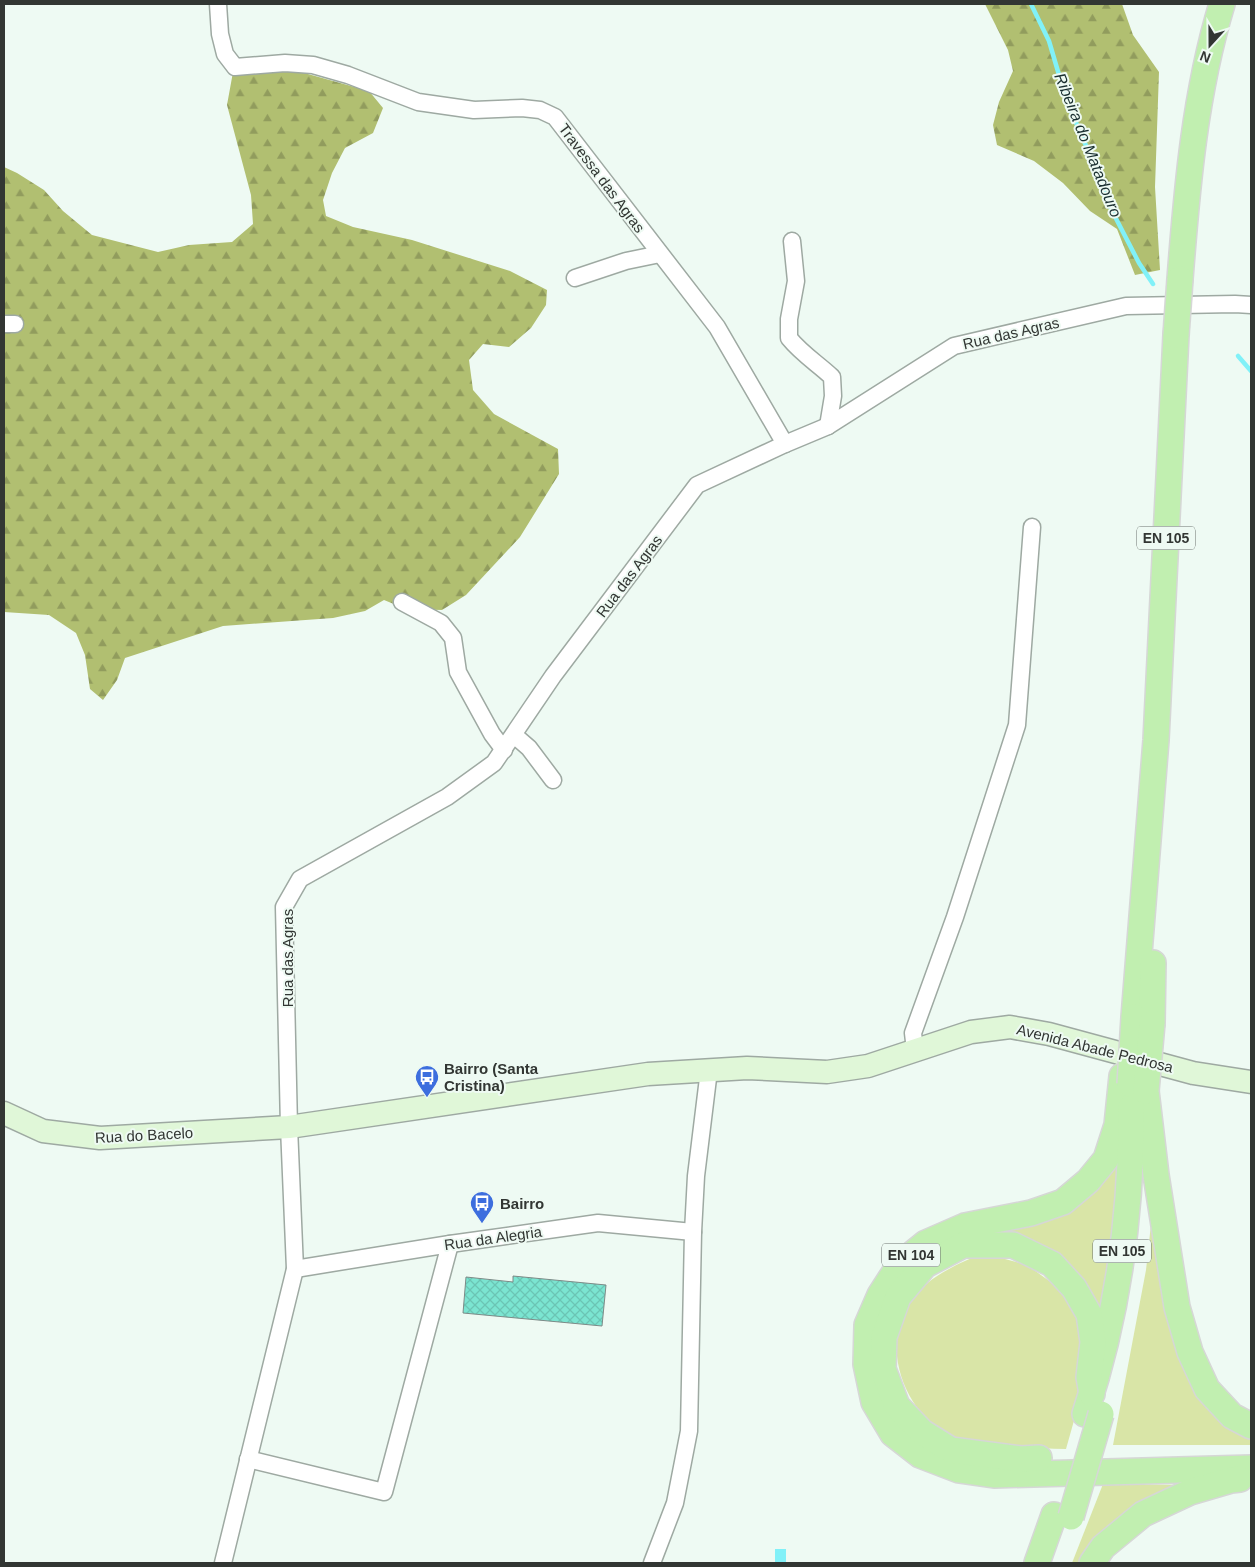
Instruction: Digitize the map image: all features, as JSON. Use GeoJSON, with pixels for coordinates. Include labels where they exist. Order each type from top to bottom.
{"type":"FeatureCollection","features":[{"type":"Feature","properties":{"kind":"main road","name":"EN 105"},"geometry":{"type":"LineString","coordinates":[[1143,1020],[1176,335],[1186,192],[1199,100],[1222,4]]}},
{"type":"Feature","properties":{"kind":"main road","name":"EN 104"},"geometry":{"type":"LineString","coordinates":[[1143,1020],[1133,1084],[1106,1159],[1088,1181],[1062,1202],[1031,1213],[965,1226],[926,1243],[900,1264],[880,1295],[868,1326],[866,1364],[874,1402],[893,1434],[920,1455],[959,1470],[994,1475],[1251,1468]]}},
{"type":"Feature","properties":{"kind":"main road","name":"EN 105"},"geometry":{"type":"LineString","coordinates":[[1055,1563],[1062,1516],[1093,1408],[1117,1354],[1138,1232],[1141,1155],[1133,1084]]}},
{"type":"Feature","properties":{"kind":"main road","name":"EN 104"},"geometry":{"type":"LineString","coordinates":[[1133,1084],[1156,1175],[1176,1297],[1190,1352],[1207,1389],[1232,1416],[1251,1426]]}},
{"type":"Feature","properties":{"kind":"main road","name":"EN 104"},"geometry":{"type":"LineString","coordinates":[[1093,1408],[1089,1377],[1093,1342],[1089,1314],[1074,1288],[1052,1264],[1014,1245],[963,1245],[925,1265],[898,1297],[884,1336],[883,1369],[897,1406],[922,1432],[951,1450],[1021,1459],[1251,1455]]}},
{"type":"Feature","properties":{"kind":"main road"},"geometry":{"type":"LineString","coordinates":[[1092,1563],[1104,1547],[1143,1514],[1190,1492],[1231,1480],[1251,1478]]}},
{"type":"Feature","properties":{"kind":"main road","name":"EN 105"},"geometry":{"type":"LineString","coordinates":[[1037,1563],[1062,1516]]}},
{"type":"Feature","properties":{"kind":"street","name":"Travessa das Agras"},"geometry":{"type":"LineString","coordinates":[[218,4],[220,34],[225,54],[235,66],[285,63],[313,65],[348,75],[418,102],[474,110],[522,108],[540,110],[555,117],[717,327],[785,444]]}},
{"type":"Feature","properties":{"kind":"street"},"geometry":{"type":"LineString","coordinates":[[792,241],[796,281],[789,338],[801,353],[832,377],[833,396],[828,426]]}},
{"type":"Feature","properties":{"kind":"street"},"geometry":{"type":"LineString","coordinates":[[575,278],[626,261],[660,254]]}},
{"type":"Feature","properties":{"kind":"street","name":"Rua das Agras"},"geometry":{"type":"LineString","coordinates":[[223,1563],[295,1269],[289,1126],[284,908],[300,879],[447,797],[494,764],[553,676],[697,485],[828,426],[954,346],[1126,306],[1251,305]]}},
{"type":"Feature","properties":{"kind":"street"},"geometry":{"type":"LineString","coordinates":[[915,1050],[913,1033],[955,916],[1017,725],[1032,528]]}},
{"type":"Feature","properties":{"kind":"street"},"geometry":{"type":"LineString","coordinates":[[402,602],[441,623],[453,638],[458,672],[492,734],[504,750]]}},
{"type":"Feature","properties":{"kind":"street"},"geometry":{"type":"LineString","coordinates":[[514,734],[529,748],[553,780]]}},
{"type":"Feature","properties":{"kind":"street","name":"Avenida Abade Pedrosa"},"geometry":{"type":"LineString","coordinates":[[289,1126],[648,1074],[747,1068],[827,1072],[868,1066],[971,1032],[1010,1026],[1049,1034],[1193,1073],[1251,1082]]}},
{"type":"Feature","properties":{"kind":"street"},"geometry":{"type":"LineString","coordinates":[[652,1563],[675,1504],[689,1431],[696,1176],[709,1070]]}},
{"type":"Feature","properties":{"kind":"street","name":"Rua do Bacelo"},"geometry":{"type":"LineString","coordinates":[[4,1113],[13,1119],[43,1131],[100,1138],[289,1126]]}},
{"type":"Feature","properties":{"kind":"street","name":"Rua da Alegria"},"geometry":{"type":"LineString","coordinates":[[295,1269],[598,1223],[693,1232]]}},
{"type":"Feature","properties":{"kind":"street"},"geometry":{"type":"LineString","coordinates":[[248,1459],[384,1492],[450,1244]]}},
{"type":"Feature","properties":{"kind":"green space"},"geometry":{"type":"Polygon","coordinates":[[[985,4],[1122,4],[1133,35],[1159,72],[1155,187],[1160,270],[1135,275],[1117,229],[1090,211],[1063,183],[1034,161],[997,145],[993,125],[999,102],[1013,71],[1008,50],[985,4]]]}},
{"type":"Feature","properties":{"kind":"green space"},"geometry":{"type":"Polygon","coordinates":[[[297,71],[369,91],[383,108],[373,133],[345,148],[332,173],[323,200],[326,216],[353,227],[412,240],[510,271],[547,290],[546,305],[531,328],[509,347],[483,344],[469,360],[473,390],[494,414],[558,449],[559,474],[520,537],[466,595],[442,610],[406,609],[384,600],[365,611],[333,618],[223,626],[125,658],[117,680],[103,700],[90,689],[85,655],[76,633],[49,615],[4,612],[4,331],[22,329],[18,315],[4,315],[4,167],[44,190],[63,211],[92,235],[158,252],[189,245],[232,242],[253,224],[251,195],[227,105],[233,72],[297,71]]]}},
{"type":"Feature","properties":{"kind":"green space"},"geometry":{"type":"Polygon","coordinates":[[[1123,1157],[1101,1326],[1089,1287],[1063,1261],[983,1235],[1028,1227],[1067,1211],[1123,1157]]]}},
{"type":"Feature","properties":{"kind":"green space"},"geometry":{"type":"Polygon","coordinates":[[[1154,1197],[1181,1340],[1251,1435],[1251,1445],[1113,1445],[1146,1270],[1154,1197]]]}},
{"type":"Feature","properties":{"kind":"green space"},"geometry":{"type":"Polygon","coordinates":[[[975,1257],[1005,1259],[1027,1265],[1066,1293],[1078,1315],[1087,1352],[1084,1385],[1066,1449],[1006,1446],[960,1441],[947,1435],[926,1418],[909,1395],[899,1370],[896,1345],[906,1311],[920,1290],[934,1278],[975,1257]]]}},
{"type":"Feature","properties":{"kind":"green space"},"geometry":{"type":"Polygon","coordinates":[[[1103,1484],[1195,1485],[1086,1563],[1072,1563],[1103,1484]]]}},
{"type":"Feature","properties":{"kind":"water"},"geometry":{"type":"Polygon","coordinates":[[[775,1549],[786,1549],[786,1563],[775,1563],[775,1549]]]}},
{"type":"Feature","properties":{"kind":"building"},"geometry":{"type":"Polygon","coordinates":[[[513,1276],[606,1285],[602,1326],[463,1313],[466,1277],[513,1282],[513,1276]]]}},
{"type":"Feature","properties":{"kind":"waterway","name":"Ribeira do Matadouro"},"geometry":{"type":"LineString","coordinates":[[1031,4],[1049,41],[1067,102],[1094,164],[1109,205],[1139,263],[1153,284]]}},
{"type":"Feature","properties":{"kind":"waterway","name":"Ribeira do Matadouro"},"geometry":{"type":"LineString","coordinates":[[1238,356],[1251,371]]}},
{"type":"Feature","properties":{"kind":"place","name":"Bairro (Santa Cristina)"},"geometry":{"type":"Point","coordinates":[427,1098]}},
{"type":"Feature","properties":{"kind":"place","name":"Bairro"},"geometry":{"type":"Point","coordinates":[482,1224]}}]}
